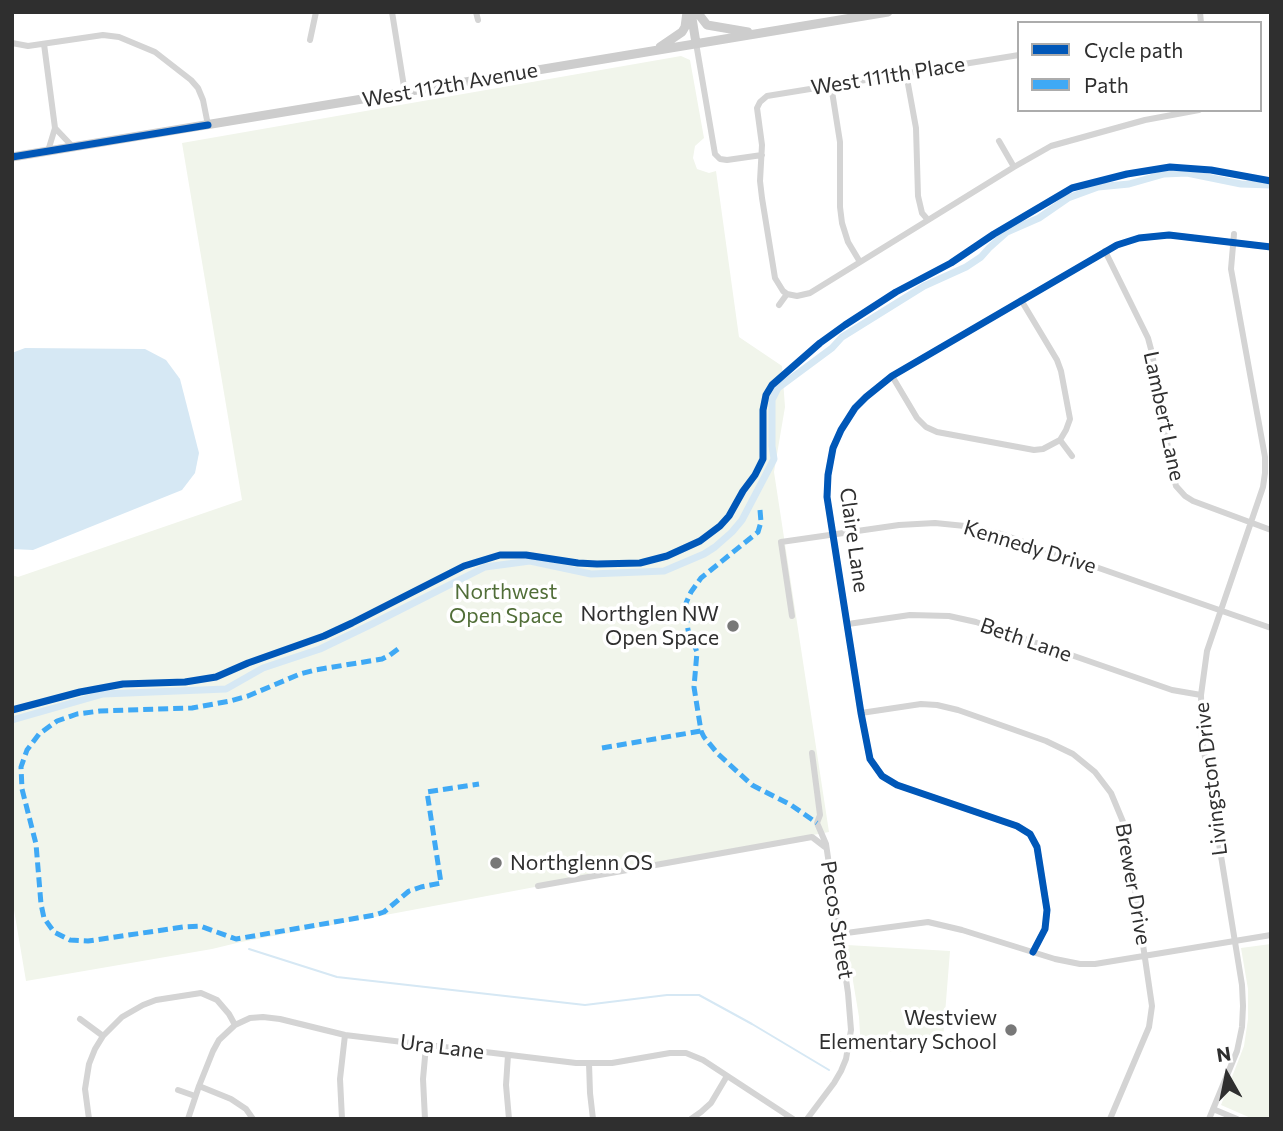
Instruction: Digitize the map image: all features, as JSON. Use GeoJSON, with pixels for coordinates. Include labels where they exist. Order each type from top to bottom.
{"type":"FeatureCollection","features":[{"type":"Feature","properties":{"kind":"main road"},"geometry":{"type":"LineString","coordinates":[[689,12],[696,43]]}},
{"type":"Feature","properties":{"kind":"main road"},"geometry":{"type":"LineString","coordinates":[[655,50],[682,32],[689,12]]}},
{"type":"Feature","properties":{"kind":"main road"},"geometry":{"type":"LineString","coordinates":[[697,12],[707,25],[757,33]]}},
{"type":"Feature","properties":{"kind":"main road","name":"West 112th Avenue"},"geometry":{"type":"LineString","coordinates":[[12,157],[888,12]]}},
{"type":"Feature","properties":{"kind":"street"},"geometry":{"type":"LineString","coordinates":[[310,40],[316,12]]}},
{"type":"Feature","properties":{"kind":"street"},"geometry":{"type":"LineString","coordinates":[[392,12],[405,93]]}},
{"type":"Feature","properties":{"kind":"street"},"geometry":{"type":"LineString","coordinates":[[12,43],[23,46],[103,35],[119,37],[155,52],[198,88],[208,125]]}},
{"type":"Feature","properties":{"kind":"street"},"geometry":{"type":"LineString","coordinates":[[696,43],[715,154],[720,159],[727,160],[762,155],[760,181],[775,278],[779,288],[787,294],[797,296],[803,296],[1046,149],[1145,120],[1188,112]]}},
{"type":"Feature","properties":{"kind":"street"},"geometry":{"type":"LineString","coordinates":[[44,44],[55,128],[48,151]]}},
{"type":"Feature","properties":{"kind":"street","name":"West 111th Place"},"geometry":{"type":"LineString","coordinates":[[762,155],[758,114],[760,102],[767,96],[1017,55]]}},
{"type":"Feature","properties":{"kind":"street"},"geometry":{"type":"LineString","coordinates":[[906,74],[916,128],[919,206],[928,220]]}},
{"type":"Feature","properties":{"kind":"street"},"geometry":{"type":"LineString","coordinates":[[831,85],[840,142],[842,223],[848,242],[860,262]]}},
{"type":"Feature","properties":{"kind":"street"},"geometry":{"type":"LineString","coordinates":[[55,128],[73,147]]}},
{"type":"Feature","properties":{"kind":"street"},"geometry":{"type":"LineString","coordinates":[[999,141],[1014,167]]}},
{"type":"Feature","properties":{"kind":"street","name":"Livingston Drive"},"geometry":{"type":"LineString","coordinates":[[1209,1119],[1233,1063],[1242,1027],[1243,995],[1202,739],[1201,695],[1207,651],[1263,487],[1265,457],[1231,269],[1234,234]]}},
{"type":"Feature","properties":{"kind":"street","name":"Claire Lane"},"geometry":{"type":"LineString","coordinates":[[1033,952],[1045,929],[1047,910],[1037,846],[1030,834],[1017,826],[897,785],[886,779],[870,759],[827,486],[829,465],[837,438],[855,408],[892,376],[1105,251],[1127,241],[1157,236],[1182,236],[1271,247]]}},
{"type":"Feature","properties":{"kind":"street","name":"Lambert Lane"},"geometry":{"type":"LineString","coordinates":[[1105,251],[1148,338],[1177,486],[1193,501],[1271,530]]}},
{"type":"Feature","properties":{"kind":"street"},"geometry":{"type":"LineString","coordinates":[[779,305],[787,294]]}},
{"type":"Feature","properties":{"kind":"street"},"geometry":{"type":"LineString","coordinates":[[892,376],[917,418],[926,427],[937,432],[1034,450],[1043,449],[1060,440],[1070,419],[1057,360],[1021,300]]}},
{"type":"Feature","properties":{"kind":"street"},"geometry":{"type":"LineString","coordinates":[[1060,440],[1072,456]]}},
{"type":"Feature","properties":{"kind":"street","name":"Kennedy Drive"},"geometry":{"type":"LineString","coordinates":[[792,616],[781,542],[924,523],[965,526],[1001,534],[1271,628]]}},
{"type":"Feature","properties":{"kind":"street","name":"Beth Lane"},"geometry":{"type":"LineString","coordinates":[[848,624],[911,615],[949,616],[976,622],[1172,690],[1201,695]]}},
{"type":"Feature","properties":{"kind":"street","name":"Brewer Drive"},"geometry":{"type":"LineString","coordinates":[[862,713],[921,704],[937,705],[1046,741],[1073,754],[1107,787],[1124,821],[1152,998],[1151,1019],[1142,1046],[1110,1119]]}},
{"type":"Feature","properties":{"kind":"street","name":"Pecos Street"},"geometry":{"type":"LineString","coordinates":[[807,1119],[841,1071],[851,1039],[851,1017],[839,934],[825,847],[817,823],[820,815],[812,753]]}},
{"type":"Feature","properties":{"kind":"street"},"geometry":{"type":"LineString","coordinates":[[538,886],[813,836],[825,847]]}},
{"type":"Feature","properties":{"kind":"street"},"geometry":{"type":"LineString","coordinates":[[839,934],[928,922],[1080,964],[1102,963],[1271,935]]}},
{"type":"Feature","properties":{"kind":"street"},"geometry":{"type":"LineString","coordinates":[[89,1119],[85,1097],[87,1074],[92,1056],[103,1036],[122,1017],[143,1005],[162,999],[205,994],[223,1006],[235,1025],[219,1040],[213,1051],[188,1119]]}},
{"type":"Feature","properties":{"kind":"street","name":"Ura Lane"},"geometry":{"type":"LineString","coordinates":[[235,1025],[250,1018],[271,1017],[345,1035],[553,1061],[612,1063],[670,1053],[686,1053],[703,1060],[793,1119]]}},
{"type":"Feature","properties":{"kind":"street"},"geometry":{"type":"LineString","coordinates":[[80,1019],[103,1036]]}},
{"type":"Feature","properties":{"kind":"street"},"geometry":{"type":"LineString","coordinates":[[342,1119],[340,1079],[345,1035]]}},
{"type":"Feature","properties":{"kind":"street"},"geometry":{"type":"LineString","coordinates":[[425,1119],[423,1079],[426,1046]]}},
{"type":"Feature","properties":{"kind":"street"},"geometry":{"type":"LineString","coordinates":[[508,1055],[506,1085],[509,1119]]}},
{"type":"Feature","properties":{"kind":"street"},"geometry":{"type":"LineString","coordinates":[[589,1063],[593,1119]]}},
{"type":"Feature","properties":{"kind":"street"},"geometry":{"type":"LineString","coordinates":[[691,1119],[710,1103],[727,1076]]}},
{"type":"Feature","properties":{"kind":"street"},"geometry":{"type":"LineString","coordinates":[[199,1086],[231,1099],[253,1119]]}},
{"type":"Feature","properties":{"kind":"street"},"geometry":{"type":"LineString","coordinates":[[178,1090],[195,1096]]}},
{"type":"Feature","properties":{"kind":"street"},"geometry":{"type":"LineString","coordinates":[[1213,1109],[1237,1119]]}},
{"type":"Feature","properties":{"kind":"green space","name":"Northwest Open Space"},"geometry":{"type":"Polygon","coordinates":[[[681,56],[690,60],[704,138],[695,146],[693,158],[697,169],[709,173],[716,171],[739,337],[782,366],[785,407],[774,472],[829,832],[212,949],[26,981],[12,898],[12,575],[18,577],[242,500],[182,143],[681,56]]]}},
{"type":"Feature","properties":{"kind":"green space"},"geometry":{"type":"Polygon","coordinates":[[[1271,944],[1271,1119],[1253,1119],[1221,1105],[1244,1046],[1248,1019],[1248,989],[1241,948],[1271,944]]]}},
{"type":"Feature","properties":{"kind":"green space"},"geometry":{"type":"Polygon","coordinates":[[[847,945],[950,951],[943,1039],[895,1052],[861,1050],[859,1017],[847,945]]]}},
{"type":"Feature","properties":{"kind":"water"},"geometry":{"type":"Polygon","coordinates":[[[25,348],[145,349],[166,360],[180,379],[199,453],[195,473],[182,490],[33,550],[12,549],[12,353],[25,348]]]}},
{"type":"Feature","properties":{"kind":"waterway"},"geometry":{"type":"LineString","coordinates":[[12,720],[103,694],[226,689],[263,668],[320,649],[485,567],[530,561],[591,574],[664,571],[715,547],[742,520],[774,459],[772,400],[778,388],[832,348],[842,337],[924,286],[966,267],[981,257],[1007,232],[1039,218],[1068,198],[1098,187],[1129,184],[1164,174],[1187,173],[1241,184],[1271,185]]}},
{"type":"Feature","properties":{"kind":"waterway"},"geometry":{"type":"LineString","coordinates":[[249,949],[337,977],[585,1005],[667,995],[699,995],[829,1070]]}},
{"type":"Feature","properties":{"kind":"marked path"},"geometry":{"type":"LineString","coordinates":[[760,510],[758,532],[701,578],[686,603],[688,630],[697,652],[694,687],[701,731],[718,754],[752,785],[791,805],[817,823]]}},
{"type":"Feature","properties":{"kind":"marked path"},"geometry":{"type":"LineString","coordinates":[[398,649],[382,659],[300,674],[230,701],[192,708],[77,714],[57,721],[39,734],[27,750],[21,767],[22,789],[36,844],[44,918],[54,932],[70,940],[88,941],[200,926],[236,939],[375,915],[384,912],[409,891],[441,883],[427,792],[479,784]]}},
{"type":"Feature","properties":{"kind":"marked path"},"geometry":{"type":"LineString","coordinates":[[602,748],[701,731]]}},
{"type":"Feature","properties":{"kind":"cycle path"},"geometry":{"type":"LineString","coordinates":[[12,157],[208,125]]}},
{"type":"Feature","properties":{"kind":"cycle path"},"geometry":{"type":"LineString","coordinates":[[12,710],[123,684],[185,682],[216,677],[324,636],[464,566],[500,555],[526,555],[597,564],[640,563],[667,556],[700,541],[720,526],[755,475],[763,459],[763,410],[766,395],[772,385],[820,343],[896,292],[951,263],[1072,188],[1127,174],[1170,167],[1211,170],[1271,181]]}},
{"type":"Feature","properties":{"kind":"cycle path"},"geometry":{"type":"LineString","coordinates":[[1033,952],[1045,929],[1047,910],[1037,847],[1030,834],[1017,826],[897,785],[882,776],[870,759],[827,497],[833,448],[855,408],[892,376],[1117,245],[1139,238],[1169,235],[1271,247]]}},
{"type":"Feature","properties":{"kind":"place","name":"Northglen NW Open Space"},"geometry":{"type":"Point","coordinates":[733,626]}},
{"type":"Feature","properties":{"kind":"place","name":"Northglenn OS"},"geometry":{"type":"Point","coordinates":[496,863]}},
{"type":"Feature","properties":{"kind":"place","name":"Westview Elementary School"},"geometry":{"type":"Point","coordinates":[1011,1030]}}]}
